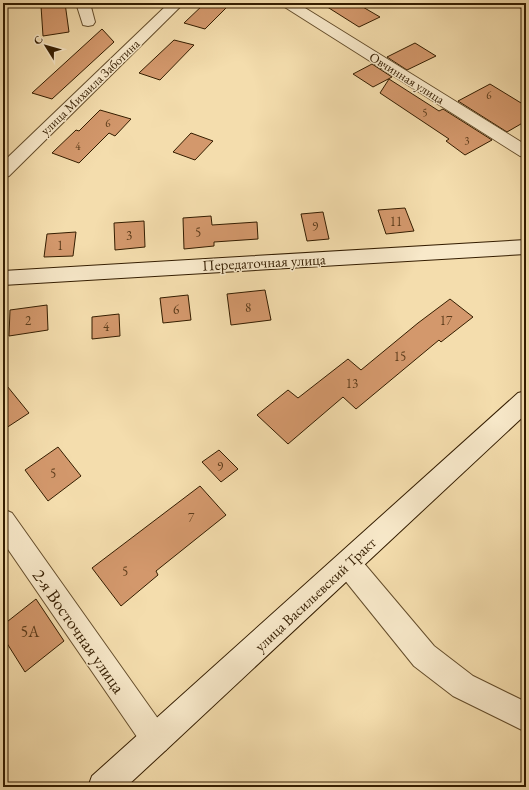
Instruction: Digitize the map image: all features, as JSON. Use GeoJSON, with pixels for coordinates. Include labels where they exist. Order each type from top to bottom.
{"type":"FeatureCollection","features":[{"type":"Feature","properties":{"kind":"street"},"geometry":{"type":"LineString","coordinates":[[83,3],[88,22]]}},
{"type":"Feature","properties":{"kind":"street","name":"улица Михаила Заботина"},"geometry":{"type":"LineString","coordinates":[[3,172],[177,3]]}},
{"type":"Feature","properties":{"kind":"street","name":"Овчинная улица"},"geometry":{"type":"LineString","coordinates":[[288,3],[526,152]]}},
{"type":"Feature","properties":{"kind":"street"},"geometry":{"type":"LineString","coordinates":[[521,3],[526,5]]}},
{"type":"Feature","properties":{"kind":"street","name":"Передаточная улица"},"geometry":{"type":"LineString","coordinates":[[3,278],[526,247]]}},
{"type":"Feature","properties":{"kind":"street","name":"улица Васильевский Тракт"},"geometry":{"type":"LineString","coordinates":[[103,787],[526,400]]}},
{"type":"Feature","properties":{"kind":"street","name":"2-я Восточная улица"},"geometry":{"type":"LineString","coordinates":[[3,522],[156,740]]}},
{"type":"Feature","properties":{"kind":"street"},"geometry":{"type":"LineString","coordinates":[[348,564],[424,656],[463,686],[526,717]]}},
{"type":"Feature","properties":{"kind":"building"},"geometry":{"type":"Polygon","coordinates":[[[65,3],[69,32],[43,36],[41,6],[65,3]]]}},
{"type":"Feature","properties":{"kind":"building"},"geometry":{"type":"Polygon","coordinates":[[[205,3],[231,3],[205,29],[184,23],[205,3]]]}},
{"type":"Feature","properties":{"kind":"building"},"geometry":{"type":"Polygon","coordinates":[[[321,3],[356,3],[380,17],[359,27],[321,3]]]}},
{"type":"Feature","properties":{"kind":"building"},"geometry":{"type":"Polygon","coordinates":[[[102,29],[114,42],[52,99],[32,93],[102,29]]]}},
{"type":"Feature","properties":{"kind":"building"},"geometry":{"type":"Polygon","coordinates":[[[174,40],[194,45],[160,80],[139,73],[174,40]]]}},
{"type":"Feature","properties":{"kind":"building"},"geometry":{"type":"Polygon","coordinates":[[[415,43],[436,56],[407,70],[387,57],[415,43]]]}},
{"type":"Feature","properties":{"kind":"building"},"geometry":{"type":"Polygon","coordinates":[[[372,64],[392,77],[373,87],[353,74],[372,64]]]}},
{"type":"Feature","properties":{"kind":"building"},"geometry":{"type":"Polygon","coordinates":[[[389,79],[439,111],[443,109],[492,140],[465,155],[446,141],[449,139],[380,93],[389,79]]]}},
{"type":"Feature","properties":{"kind":"building"},"geometry":{"type":"Polygon","coordinates":[[[490,84],[526,106],[526,121],[507,132],[458,101],[490,84]]]}},
{"type":"Feature","properties":{"kind":"building"},"geometry":{"type":"Polygon","coordinates":[[[100,110],[131,119],[115,136],[109,133],[79,163],[52,153],[76,130],[79,131],[100,110]]]}},
{"type":"Feature","properties":{"kind":"building"},"geometry":{"type":"Polygon","coordinates":[[[191,133],[213,141],[195,160],[173,152],[191,133]]]}},
{"type":"Feature","properties":{"kind":"building"},"geometry":{"type":"Polygon","coordinates":[[[405,208],[414,231],[386,234],[378,210],[405,208]]]}},
{"type":"Feature","properties":{"kind":"building"},"geometry":{"type":"Polygon","coordinates":[[[323,212],[329,239],[307,241],[301,214],[323,212]]]}},
{"type":"Feature","properties":{"kind":"building"},"geometry":{"type":"Polygon","coordinates":[[[211,216],[212,225],[257,222],[258,239],[214,242],[214,246],[184,249],[183,218],[211,216]]]}},
{"type":"Feature","properties":{"kind":"building"},"geometry":{"type":"Polygon","coordinates":[[[144,221],[145,247],[115,250],[114,223],[144,221]]]}},
{"type":"Feature","properties":{"kind":"building"},"geometry":{"type":"Polygon","coordinates":[[[76,232],[73,256],[44,257],[47,234],[76,232]]]}},
{"type":"Feature","properties":{"kind":"building"},"geometry":{"type":"Polygon","coordinates":[[[265,290],[271,320],[231,325],[227,294],[265,290]]]}},
{"type":"Feature","properties":{"kind":"building"},"geometry":{"type":"Polygon","coordinates":[[[188,295],[191,320],[163,323],[160,298],[188,295]]]}},
{"type":"Feature","properties":{"kind":"building"},"geometry":{"type":"Polygon","coordinates":[[[450,299],[473,317],[441,342],[439,340],[356,409],[343,397],[288,444],[257,415],[288,390],[298,398],[348,359],[361,370],[450,299]]]}},
{"type":"Feature","properties":{"kind":"building"},"geometry":{"type":"Polygon","coordinates":[[[47,305],[48,330],[9,336],[10,310],[47,305]]]}},
{"type":"Feature","properties":{"kind":"building"},"geometry":{"type":"Polygon","coordinates":[[[119,314],[120,336],[92,339],[92,317],[119,314]]]}},
{"type":"Feature","properties":{"kind":"building"},"geometry":{"type":"Polygon","coordinates":[[[3,381],[29,413],[3,430],[3,381]]]}},
{"type":"Feature","properties":{"kind":"building"},"geometry":{"type":"Polygon","coordinates":[[[58,447],[81,476],[48,501],[25,470],[58,447]]]}},
{"type":"Feature","properties":{"kind":"building"},"geometry":{"type":"Polygon","coordinates":[[[219,450],[238,469],[221,482],[202,462],[219,450]]]}},
{"type":"Feature","properties":{"kind":"building"},"geometry":{"type":"Polygon","coordinates":[[[200,486],[226,515],[156,571],[158,575],[121,606],[92,568],[200,486]]]}},
{"type":"Feature","properties":{"kind":"building"},"geometry":{"type":"Polygon","coordinates":[[[36,599],[64,641],[25,672],[3,637],[3,625],[36,599]]]}}]}
